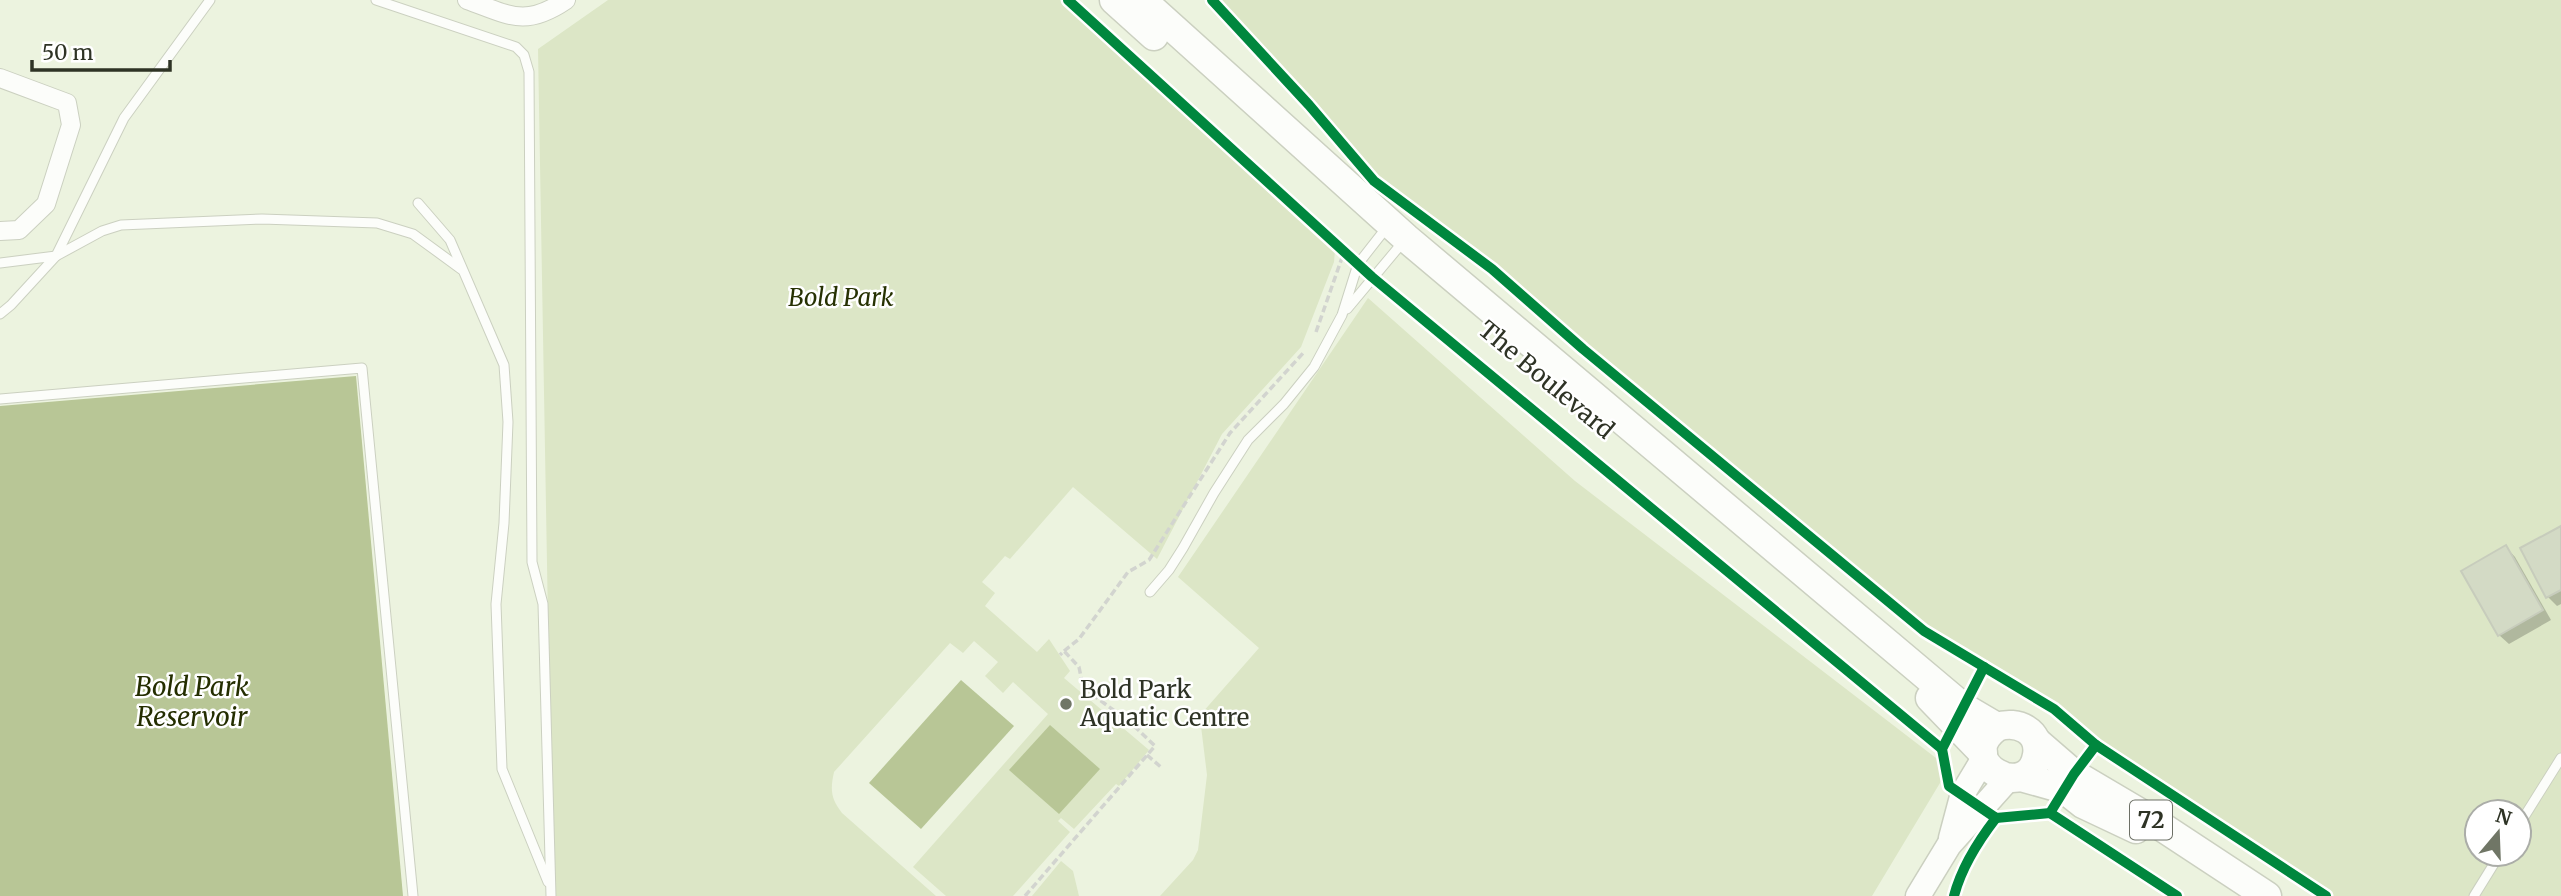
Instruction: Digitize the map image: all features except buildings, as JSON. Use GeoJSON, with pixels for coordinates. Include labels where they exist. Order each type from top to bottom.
{"type":"FeatureCollection","features":[{"type":"Feature","properties":{"kind":"main road","name":"The Boulevard"},"geometry":{"type":"LineString","coordinates":[[1114,0],[1392,237],[1963,707],[1997,727],[2017,724],[2026,729],[2074,774],[2147,817],[2267,896]]}},
{"type":"Feature","properties":{"kind":"main road","name":"The Boulevard"},"geometry":{"type":"LineString","coordinates":[[1142,0],[1531,368],[1924,692],[1984,756],[1989,769],[2064,789],[2083,804],[2128,824],[2238,896]]}},
{"type":"Feature","properties":{"kind":"main road"},"geometry":{"type":"LineString","coordinates":[[1984,756],[1985,740],[1997,727]]}},
{"type":"Feature","properties":{"kind":"main road"},"geometry":{"type":"LineString","coordinates":[[2015,778],[2028,772],[2035,761],[2037,742]]}},
{"type":"Feature","properties":{"kind":"street"},"geometry":{"type":"LineString","coordinates":[[467,0],[516,18],[547,13],[566,0]]}},
{"type":"Feature","properties":{"kind":"street"},"geometry":{"type":"LineString","coordinates":[[0,78],[67,103],[71,125],[46,204],[19,230],[0,231]]}},
{"type":"Feature","properties":{"kind":"street"},"geometry":{"type":"LineString","coordinates":[[1949,845],[1963,793],[1984,756]]}},
{"type":"Feature","properties":{"kind":"street"},"geometry":{"type":"LineString","coordinates":[[1919,896],[1949,845],[2015,778]]}},
{"type":"Feature","properties":{"kind":"lane"},"geometry":{"type":"LineString","coordinates":[[0,313],[11,306],[56,256],[124,118],[210,0]]}},
{"type":"Feature","properties":{"kind":"lane"},"geometry":{"type":"LineString","coordinates":[[376,0],[516,47],[524,55],[529,72],[532,562],[542,604],[551,893]]}},
{"type":"Feature","properties":{"kind":"lane"},"geometry":{"type":"LineString","coordinates":[[418,203],[450,240],[504,365],[508,422],[504,523],[496,604],[502,769],[551,893]]}},
{"type":"Feature","properties":{"kind":"lane"},"geometry":{"type":"LineString","coordinates":[[0,263],[56,256],[103,231],[121,225],[262,219],[377,223],[413,234],[463,270]]}},
{"type":"Feature","properties":{"kind":"lane"},"geometry":{"type":"LineString","coordinates":[[1342,315],[1358,264],[1392,237]]}},
{"type":"Feature","properties":{"kind":"lane"},"geometry":{"type":"LineString","coordinates":[[1150,592],[1169,570],[1248,440],[1284,404],[1314,367],[1342,315],[1392,237]]}},
{"type":"Feature","properties":{"kind":"lane"},"geometry":{"type":"LineString","coordinates":[[0,399],[362,368],[413,896]]}},
{"type":"Feature","properties":{"kind":"lane"},"geometry":{"type":"LineString","coordinates":[[2533,803],[2561,758]]}},
{"type":"Feature","properties":{"kind":"lane"},"geometry":{"type":"LineString","coordinates":[[2474,896],[2491,868]]}},
{"type":"Feature","properties":{"kind":"path"},"geometry":{"type":"LineString","coordinates":[[1316,332],[1340,248],[1358,264]]}},
{"type":"Feature","properties":{"kind":"path"},"geometry":{"type":"LineString","coordinates":[[1060,655],[1079,639],[1128,572],[1149,560],[1230,433],[1303,355],[1309,344]]}},
{"type":"Feature","properties":{"kind":"path"},"geometry":{"type":"LineString","coordinates":[[1025,896],[1154,750],[1153,742],[1093,695],[1082,682],[1079,667],[1064,651]]}},
{"type":"Feature","properties":{"kind":"path"},"geometry":{"type":"LineString","coordinates":[[1147,755],[1162,768]]}},
{"type":"Feature","properties":{"kind":"path"},"geometry":{"type":"LineString","coordinates":[[1954,896],[1978,846]]}},
{"type":"Feature","properties":{"kind":"green space","name":"Bold Park"},"geometry":{"type":"Polygon","coordinates":[[[608,0],[1076,0],[1320,230],[1336,238],[1334,262],[1301,347],[1222,434],[1157,559],[1073,487],[1010,559],[1005,556],[982,582],[995,593],[985,606],[1037,652],[1049,639],[1070,671],[1064,678],[1149,750],[1119,786],[1116,784],[1074,829],[1061,818],[1058,821],[1070,832],[1013,896],[946,896],[913,867],[1048,714],[1013,682],[1003,693],[985,676],[998,662],[974,641],[963,653],[950,643],[834,772],[833,778],[834,799],[842,813],[936,896],[549,896],[552,850],[538,49],[608,0]]]}},
{"type":"Feature","properties":{"kind":"green space"},"geometry":{"type":"Polygon","coordinates":[[[1216,0],[2561,0],[2561,896],[2331,896],[2099,742],[2056,707],[1926,627],[1495,267],[1377,179],[1216,0]]]}},
{"type":"Feature","properties":{"kind":"green space"},"geometry":{"type":"Polygon","coordinates":[[[1368,298],[1575,481],[1949,768],[1872,896],[1160,896],[1193,860],[1198,850],[1207,775],[1200,718],[1259,648],[1178,577],[1368,298]]]}},
{"type":"Feature","properties":{"kind":"green space"},"geometry":{"type":"Polygon","coordinates":[[[1061,861],[1073,871],[1079,896],[1032,896],[1061,861]]]}},
{"type":"Feature","properties":{"kind":"water","name":"Bold Park Reservoir"},"geometry":{"type":"Polygon","coordinates":[[[356,376],[403,896],[0,896],[0,406],[356,376]]]}},
{"type":"Feature","properties":{"kind":"water"},"geometry":{"type":"Polygon","coordinates":[[[961,680],[1014,726],[921,829],[869,783],[961,680]]]}},
{"type":"Feature","properties":{"kind":"water"},"geometry":{"type":"Polygon","coordinates":[[[1050,725],[1100,769],[1059,814],[1009,770],[1050,725]]]}},
{"type":"Feature","properties":{"kind":"cycle path"},"geometry":{"type":"LineString","coordinates":[[1068,0],[1372,277],[1942,749]]}},
{"type":"Feature","properties":{"kind":"cycle path"},"geometry":{"type":"LineString","coordinates":[[1212,0],[1309,105],[1374,181],[1492,269],[1583,349],[1924,631],[2054,709],[2096,745],[2326,896]]}},
{"type":"Feature","properties":{"kind":"cycle path"},"geometry":{"type":"LineString","coordinates":[[1984,667],[1942,749],[1949,786],[1996,818],[2050,813],[2096,745]]}},
{"type":"Feature","properties":{"kind":"cycle path"},"geometry":{"type":"LineString","coordinates":[[2050,813],[2177,896]]}},
{"type":"Feature","properties":{"kind":"cycle path"},"geometry":{"type":"LineString","coordinates":[[1954,896],[1971,855],[1996,818]]}},
{"type":"Feature","properties":{"kind":"place","name":"Bold Park Aquatic Centre"},"geometry":{"type":"Point","coordinates":[1066,704]}}]}
